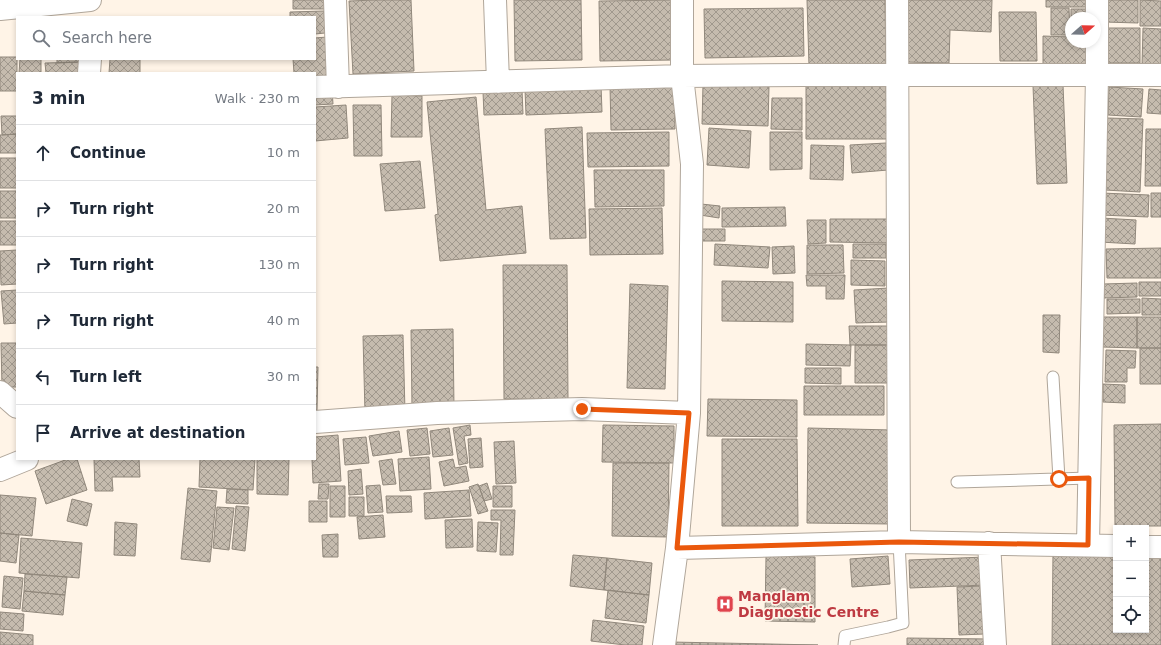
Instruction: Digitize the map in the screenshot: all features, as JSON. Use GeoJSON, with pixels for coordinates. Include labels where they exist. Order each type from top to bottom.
{"type":"FeatureCollection","features":[{"type":"Feature","properties":{"kind":"street"},"geometry":{"type":"LineString","coordinates":[[0,9],[90,0]]}},
{"type":"Feature","properties":{"kind":"street"},"geometry":{"type":"LineString","coordinates":[[93,16],[94,0]]}},
{"type":"Feature","properties":{"kind":"street"},"geometry":{"type":"LineString","coordinates":[[335,0],[338,86]]}},
{"type":"Feature","properties":{"kind":"street"},"geometry":{"type":"LineString","coordinates":[[495,0],[498,82]]}},
{"type":"Feature","properties":{"kind":"street"},"geometry":{"type":"LineString","coordinates":[[664,645],[677,548],[689,413],[692,164],[682,76],[682,0]]}},
{"type":"Feature","properties":{"kind":"street"},"geometry":{"type":"LineString","coordinates":[[897,0],[899,542]]}},
{"type":"Feature","properties":{"kind":"street"},"geometry":{"type":"LineString","coordinates":[[1088,545],[1097,75],[1097,0]]}},
{"type":"Feature","properties":{"kind":"street"},"geometry":{"type":"LineString","coordinates":[[89,72],[90,60]]}},
{"type":"Feature","properties":{"kind":"street"},"geometry":{"type":"LineString","coordinates":[[316,87],[682,76],[1161,75]]}},
{"type":"Feature","properties":{"kind":"street"},"geometry":{"type":"LineString","coordinates":[[0,392],[16,406]]}},
{"type":"Feature","properties":{"kind":"street"},"geometry":{"type":"LineString","coordinates":[[316,422],[437,413],[582,409],[689,413]]}},
{"type":"Feature","properties":{"kind":"street"},"geometry":{"type":"LineString","coordinates":[[0,470],[25,460]]}},
{"type":"Feature","properties":{"kind":"street"},"geometry":{"type":"LineString","coordinates":[[677,548],[899,542],[1113,546]]}},
{"type":"Feature","properties":{"kind":"street"},"geometry":{"type":"LineString","coordinates":[[989,543],[995,645]]}},
{"type":"Feature","properties":{"kind":"street"},"geometry":{"type":"LineString","coordinates":[[1149,547],[1161,547]]}},
{"type":"Feature","properties":{"kind":"lane"},"geometry":{"type":"LineString","coordinates":[[1053,377],[1059,479]]}},
{"type":"Feature","properties":{"kind":"lane"},"geometry":{"type":"LineString","coordinates":[[957,482],[1089,478]]}},
{"type":"Feature","properties":{"kind":"lane"},"geometry":{"type":"LineString","coordinates":[[844,645],[845,636],[888,627],[903,622],[899,542]]}},
{"type":"Feature","properties":{"kind":"building"},"geometry":{"type":"Polygon","coordinates":[[[293,0],[325,0],[325,9],[293,9],[293,0]]]}},
{"type":"Feature","properties":{"kind":"building"},"geometry":{"type":"Polygon","coordinates":[[[411,0],[414,71],[353,74],[349,1],[411,0]]]}},
{"type":"Feature","properties":{"kind":"building"},"geometry":{"type":"Polygon","coordinates":[[[514,0],[581,0],[582,60],[515,61],[514,0]]]}},
{"type":"Feature","properties":{"kind":"building"},"geometry":{"type":"Polygon","coordinates":[[[673,0],[674,60],[600,61],[599,1],[673,0]]]}},
{"type":"Feature","properties":{"kind":"building"},"geometry":{"type":"Polygon","coordinates":[[[807,0],[885,0],[886,64],[809,66],[807,0]]]}},
{"type":"Feature","properties":{"kind":"building"},"geometry":{"type":"Polygon","coordinates":[[[905,0],[992,0],[991,32],[950,30],[949,63],[904,62],[905,0]]]}},
{"type":"Feature","properties":{"kind":"building"},"geometry":{"type":"Polygon","coordinates":[[[1046,0],[1092,0],[1092,7],[1046,7],[1046,0]]]}},
{"type":"Feature","properties":{"kind":"building"},"geometry":{"type":"Polygon","coordinates":[[[1104,0],[1138,0],[1138,23],[1104,22],[1104,0]]]}},
{"type":"Feature","properties":{"kind":"building"},"geometry":{"type":"Polygon","coordinates":[[[1140,0],[1161,1],[1161,26],[1140,26],[1140,0]]]}},
{"type":"Feature","properties":{"kind":"building"},"geometry":{"type":"Polygon","coordinates":[[[803,8],[804,56],[705,58],[704,9],[803,8]]]}},
{"type":"Feature","properties":{"kind":"building"},"geometry":{"type":"Polygon","coordinates":[[[1051,8],[1069,8],[1069,12],[1065,12],[1065,35],[1051,35],[1051,8]]]}},
{"type":"Feature","properties":{"kind":"building"},"geometry":{"type":"Polygon","coordinates":[[[1071,9],[1091,9],[1091,12],[1071,12],[1071,9]]]}},
{"type":"Feature","properties":{"kind":"building"},"geometry":{"type":"Polygon","coordinates":[[[324,11],[325,33],[316,34],[316,16],[290,16],[290,12],[324,11]]]}},
{"type":"Feature","properties":{"kind":"building"},"geometry":{"type":"Polygon","coordinates":[[[999,12],[1036,12],[1037,61],[1000,61],[999,12]]]}},
{"type":"Feature","properties":{"kind":"building"},"geometry":{"type":"Polygon","coordinates":[[[1103,28],[1140,28],[1140,63],[1103,63],[1103,28]]]}},
{"type":"Feature","properties":{"kind":"building"},"geometry":{"type":"Polygon","coordinates":[[[1143,28],[1161,29],[1161,66],[1142,66],[1143,28]]]}},
{"type":"Feature","properties":{"kind":"building"},"geometry":{"type":"Polygon","coordinates":[[[1043,36],[1065,37],[1065,48],[1091,48],[1090,67],[1043,67],[1043,36]]]}},
{"type":"Feature","properties":{"kind":"building"},"geometry":{"type":"Polygon","coordinates":[[[327,37],[330,76],[316,78],[316,72],[294,72],[293,60],[316,60],[316,38],[327,37]]]}},
{"type":"Feature","properties":{"kind":"building"},"geometry":{"type":"Polygon","coordinates":[[[0,57],[16,57],[16,91],[0,91],[0,57]]]}},
{"type":"Feature","properties":{"kind":"building"},"geometry":{"type":"Polygon","coordinates":[[[20,60],[41,60],[41,72],[19,72],[20,60]]]}},
{"type":"Feature","properties":{"kind":"building"},"geometry":{"type":"Polygon","coordinates":[[[57,60],[80,60],[80,62],[57,63],[57,60]]]}},
{"type":"Feature","properties":{"kind":"building"},"geometry":{"type":"Polygon","coordinates":[[[110,60],[140,60],[140,72],[109,72],[110,60]]]}},
{"type":"Feature","properties":{"kind":"building"},"geometry":{"type":"Polygon","coordinates":[[[80,62],[81,72],[46,72],[45,63],[80,62]]]}},
{"type":"Feature","properties":{"kind":"building"},"geometry":{"type":"Polygon","coordinates":[[[674,84],[675,129],[611,130],[610,86],[674,84]]]}},
{"type":"Feature","properties":{"kind":"building"},"geometry":{"type":"Polygon","coordinates":[[[703,84],[769,86],[768,126],[702,124],[703,84]]]}},
{"type":"Feature","properties":{"kind":"building"},"geometry":{"type":"Polygon","coordinates":[[[806,84],[886,84],[887,139],[806,139],[806,84]]]}},
{"type":"Feature","properties":{"kind":"building"},"geometry":{"type":"Polygon","coordinates":[[[601,85],[602,112],[526,115],[525,89],[601,85]]]}},
{"type":"Feature","properties":{"kind":"building"},"geometry":{"type":"Polygon","coordinates":[[[1063,85],[1067,183],[1037,184],[1033,86],[1063,85]]]}},
{"type":"Feature","properties":{"kind":"building"},"geometry":{"type":"Polygon","coordinates":[[[1109,87],[1143,89],[1141,117],[1108,115],[1109,87]]]}},
{"type":"Feature","properties":{"kind":"building"},"geometry":{"type":"Polygon","coordinates":[[[332,89],[333,104],[316,105],[316,90],[332,89]]]}},
{"type":"Feature","properties":{"kind":"building"},"geometry":{"type":"Polygon","coordinates":[[[1149,89],[1161,90],[1161,114],[1147,113],[1149,89]]]}},
{"type":"Feature","properties":{"kind":"building"},"geometry":{"type":"Polygon","coordinates":[[[522,90],[523,114],[484,115],[483,92],[522,90]]]}},
{"type":"Feature","properties":{"kind":"building"},"geometry":{"type":"Polygon","coordinates":[[[392,95],[422,96],[422,137],[391,137],[392,95]]]}},
{"type":"Feature","properties":{"kind":"building"},"geometry":{"type":"Polygon","coordinates":[[[476,97],[486,210],[522,206],[526,253],[440,261],[435,215],[438,214],[427,102],[476,97]]]}},
{"type":"Feature","properties":{"kind":"building"},"geometry":{"type":"Polygon","coordinates":[[[772,98],[802,98],[802,130],[771,129],[772,98]]]}},
{"type":"Feature","properties":{"kind":"building"},"geometry":{"type":"Polygon","coordinates":[[[346,105],[348,138],[316,141],[316,107],[346,105]]]}},
{"type":"Feature","properties":{"kind":"building"},"geometry":{"type":"Polygon","coordinates":[[[353,105],[381,105],[382,156],[354,156],[353,105]]]}},
{"type":"Feature","properties":{"kind":"building"},"geometry":{"type":"Polygon","coordinates":[[[1,116],[16,116],[16,134],[2,135],[1,116]]]}},
{"type":"Feature","properties":{"kind":"building"},"geometry":{"type":"Polygon","coordinates":[[[1107,118],[1143,119],[1140,192],[1105,190],[1107,118]]]}},
{"type":"Feature","properties":{"kind":"building"},"geometry":{"type":"Polygon","coordinates":[[[582,127],[586,238],[550,239],[545,129],[582,127]]]}},
{"type":"Feature","properties":{"kind":"building"},"geometry":{"type":"Polygon","coordinates":[[[709,128],[751,131],[749,168],[707,165],[709,128]]]}},
{"type":"Feature","properties":{"kind":"building"},"geometry":{"type":"Polygon","coordinates":[[[1146,129],[1161,129],[1161,186],[1145,186],[1146,129]]]}},
{"type":"Feature","properties":{"kind":"building"},"geometry":{"type":"Polygon","coordinates":[[[669,132],[669,166],[588,167],[587,133],[669,132]]]}},
{"type":"Feature","properties":{"kind":"building"},"geometry":{"type":"Polygon","coordinates":[[[770,132],[802,132],[802,169],[770,170],[770,132]]]}},
{"type":"Feature","properties":{"kind":"building"},"geometry":{"type":"Polygon","coordinates":[[[16,134],[16,153],[0,153],[0,135],[16,134]]]}},
{"type":"Feature","properties":{"kind":"building"},"geometry":{"type":"Polygon","coordinates":[[[886,143],[888,170],[852,173],[850,145],[886,143]]]}},
{"type":"Feature","properties":{"kind":"building"},"geometry":{"type":"Polygon","coordinates":[[[811,145],[844,146],[843,180],[810,179],[811,145]]]}},
{"type":"Feature","properties":{"kind":"building"},"geometry":{"type":"Polygon","coordinates":[[[0,158],[16,158],[16,188],[0,188],[0,158]]]}},
{"type":"Feature","properties":{"kind":"building"},"geometry":{"type":"Polygon","coordinates":[[[420,161],[425,208],[385,211],[380,164],[420,161]]]}},
{"type":"Feature","properties":{"kind":"building"},"geometry":{"type":"Polygon","coordinates":[[[594,170],[664,170],[664,206],[595,207],[594,170]]]}},
{"type":"Feature","properties":{"kind":"building"},"geometry":{"type":"Polygon","coordinates":[[[0,191],[16,191],[16,218],[0,218],[0,191]]]}},
{"type":"Feature","properties":{"kind":"building"},"geometry":{"type":"Polygon","coordinates":[[[1101,193],[1149,195],[1148,217],[1101,215],[1101,193]]]}},
{"type":"Feature","properties":{"kind":"building"},"geometry":{"type":"Polygon","coordinates":[[[1151,193],[1161,193],[1161,217],[1151,217],[1151,193]]]}},
{"type":"Feature","properties":{"kind":"building"},"geometry":{"type":"Polygon","coordinates":[[[701,204],[720,206],[719,218],[700,215],[701,204]]]}},
{"type":"Feature","properties":{"kind":"building"},"geometry":{"type":"Polygon","coordinates":[[[785,207],[786,226],[722,227],[722,208],[785,207]]]}},
{"type":"Feature","properties":{"kind":"building"},"geometry":{"type":"Polygon","coordinates":[[[662,208],[663,254],[590,255],[589,209],[662,208]]]}},
{"type":"Feature","properties":{"kind":"building"},"geometry":{"type":"Polygon","coordinates":[[[1101,218],[1136,220],[1135,244],[1100,242],[1101,218]]]}},
{"type":"Feature","properties":{"kind":"building"},"geometry":{"type":"Polygon","coordinates":[[[830,219],[891,219],[891,243],[830,242],[830,219]]]}},
{"type":"Feature","properties":{"kind":"building"},"geometry":{"type":"Polygon","coordinates":[[[807,220],[826,220],[826,243],[808,244],[807,220]]]}},
{"type":"Feature","properties":{"kind":"building"},"geometry":{"type":"Polygon","coordinates":[[[0,221],[16,221],[16,245],[0,245],[0,221]]]}},
{"type":"Feature","properties":{"kind":"building"},"geometry":{"type":"Polygon","coordinates":[[[700,229],[725,229],[725,241],[700,241],[700,229]]]}},
{"type":"Feature","properties":{"kind":"building"},"geometry":{"type":"Polygon","coordinates":[[[715,244],[770,247],[768,268],[714,265],[715,244]]]}},
{"type":"Feature","properties":{"kind":"building"},"geometry":{"type":"Polygon","coordinates":[[[853,244],[886,244],[886,258],[853,258],[853,244]]]}},
{"type":"Feature","properties":{"kind":"building"},"geometry":{"type":"Polygon","coordinates":[[[807,245],[843,245],[844,273],[807,274],[807,245]]]}},
{"type":"Feature","properties":{"kind":"building"},"geometry":{"type":"Polygon","coordinates":[[[794,246],[795,273],[773,274],[772,247],[794,246]]]}},
{"type":"Feature","properties":{"kind":"building"},"geometry":{"type":"Polygon","coordinates":[[[1161,248],[1161,278],[1107,278],[1106,249],[1161,248]]]}},
{"type":"Feature","properties":{"kind":"building"},"geometry":{"type":"Polygon","coordinates":[[[16,250],[16,284],[1,285],[0,251],[16,250]]]}},
{"type":"Feature","properties":{"kind":"building"},"geometry":{"type":"Polygon","coordinates":[[[851,260],[885,261],[885,286],[851,285],[851,260]]]}},
{"type":"Feature","properties":{"kind":"building"},"geometry":{"type":"Polygon","coordinates":[[[503,265],[567,265],[568,399],[504,399],[503,265]]]}},
{"type":"Feature","properties":{"kind":"building"},"geometry":{"type":"Polygon","coordinates":[[[806,275],[845,275],[844,299],[826,299],[826,286],[807,286],[806,275]]]}},
{"type":"Feature","properties":{"kind":"building"},"geometry":{"type":"Polygon","coordinates":[[[722,281],[793,282],[793,322],[722,321],[722,281]]]}},
{"type":"Feature","properties":{"kind":"building"},"geometry":{"type":"Polygon","coordinates":[[[1139,282],[1161,282],[1161,296],[1139,296],[1139,282]]]}},
{"type":"Feature","properties":{"kind":"building"},"geometry":{"type":"Polygon","coordinates":[[[1137,283],[1137,297],[1104,298],[1103,284],[1137,283]]]}},
{"type":"Feature","properties":{"kind":"building"},"geometry":{"type":"Polygon","coordinates":[[[630,284],[668,286],[665,389],[627,388],[630,284]]]}},
{"type":"Feature","properties":{"kind":"building"},"geometry":{"type":"Polygon","coordinates":[[[889,288],[890,322],[856,323],[854,290],[889,288]]]}},
{"type":"Feature","properties":{"kind":"building"},"geometry":{"type":"Polygon","coordinates":[[[16,290],[16,323],[4,324],[1,291],[16,290]]]}},
{"type":"Feature","properties":{"kind":"building"},"geometry":{"type":"Polygon","coordinates":[[[1142,298],[1161,299],[1161,315],[1142,315],[1142,298]]]}},
{"type":"Feature","properties":{"kind":"building"},"geometry":{"type":"Polygon","coordinates":[[[1107,299],[1140,299],[1140,313],[1107,314],[1107,299]]]}},
{"type":"Feature","properties":{"kind":"building"},"geometry":{"type":"Polygon","coordinates":[[[1043,315],[1060,315],[1059,353],[1043,352],[1043,315]]]}},
{"type":"Feature","properties":{"kind":"building"},"geometry":{"type":"Polygon","coordinates":[[[1102,317],[1137,317],[1137,348],[1102,347],[1102,317]]]}},
{"type":"Feature","properties":{"kind":"building"},"geometry":{"type":"Polygon","coordinates":[[[1137,317],[1161,317],[1161,348],[1137,348],[1137,317]]]}},
{"type":"Feature","properties":{"kind":"building"},"geometry":{"type":"Polygon","coordinates":[[[849,326],[890,326],[890,345],[850,345],[849,326]]]}},
{"type":"Feature","properties":{"kind":"building"},"geometry":{"type":"Polygon","coordinates":[[[453,329],[454,408],[412,408],[411,330],[453,329]]]}},
{"type":"Feature","properties":{"kind":"building"},"geometry":{"type":"Polygon","coordinates":[[[403,335],[405,412],[365,413],[363,336],[403,335]]]}},
{"type":"Feature","properties":{"kind":"building"},"geometry":{"type":"Polygon","coordinates":[[[1,343],[16,343],[16,387],[2,387],[1,343]]]}},
{"type":"Feature","properties":{"kind":"building"},"geometry":{"type":"Polygon","coordinates":[[[806,344],[851,345],[850,366],[806,365],[806,344]]]}},
{"type":"Feature","properties":{"kind":"building"},"geometry":{"type":"Polygon","coordinates":[[[855,345],[890,345],[891,383],[855,383],[855,345]]]}},
{"type":"Feature","properties":{"kind":"building"},"geometry":{"type":"Polygon","coordinates":[[[1140,348],[1161,348],[1161,384],[1140,384],[1140,348]]]}},
{"type":"Feature","properties":{"kind":"building"},"geometry":{"type":"Polygon","coordinates":[[[1106,350],[1136,351],[1135,368],[1127,368],[1127,382],[1105,382],[1106,350]]]}},
{"type":"Feature","properties":{"kind":"building"},"geometry":{"type":"Polygon","coordinates":[[[316,367],[318,367],[317,410],[316,367]]]}},
{"type":"Feature","properties":{"kind":"building"},"geometry":{"type":"Polygon","coordinates":[[[805,368],[841,368],[841,384],[805,383],[805,368]]]}},
{"type":"Feature","properties":{"kind":"building"},"geometry":{"type":"Polygon","coordinates":[[[1103,384],[1125,385],[1125,403],[1103,402],[1103,384]]]}},
{"type":"Feature","properties":{"kind":"building"},"geometry":{"type":"Polygon","coordinates":[[[804,386],[884,386],[884,415],[804,415],[804,386]]]}},
{"type":"Feature","properties":{"kind":"building"},"geometry":{"type":"Polygon","coordinates":[[[708,399],[797,400],[797,437],[707,436],[708,399]]]}},
{"type":"Feature","properties":{"kind":"building"},"geometry":{"type":"Polygon","coordinates":[[[1161,424],[1161,526],[1115,525],[1114,425],[1161,424]]]}},
{"type":"Feature","properties":{"kind":"building"},"geometry":{"type":"Polygon","coordinates":[[[470,425],[471,435],[464,436],[468,463],[459,465],[453,428],[470,425]]]}},
{"type":"Feature","properties":{"kind":"building"},"geometry":{"type":"Polygon","coordinates":[[[603,425],[674,426],[674,463],[602,462],[603,425]]]}},
{"type":"Feature","properties":{"kind":"building"},"geometry":{"type":"Polygon","coordinates":[[[427,428],[430,454],[410,456],[407,430],[427,428]]]}},
{"type":"Feature","properties":{"kind":"building"},"geometry":{"type":"Polygon","coordinates":[[[449,428],[453,455],[433,457],[430,431],[449,428]]]}},
{"type":"Feature","properties":{"kind":"building"},"geometry":{"type":"Polygon","coordinates":[[[808,428],[892,430],[891,524],[807,523],[808,428]]]}},
{"type":"Feature","properties":{"kind":"building"},"geometry":{"type":"Polygon","coordinates":[[[399,431],[402,452],[373,456],[369,436],[399,431]]]}},
{"type":"Feature","properties":{"kind":"building"},"geometry":{"type":"Polygon","coordinates":[[[338,435],[341,481],[313,483],[312,460],[316,460],[316,437],[338,435]]]}},
{"type":"Feature","properties":{"kind":"building"},"geometry":{"type":"Polygon","coordinates":[[[366,437],[369,463],[345,465],[343,439],[366,437]]]}},
{"type":"Feature","properties":{"kind":"building"},"geometry":{"type":"Polygon","coordinates":[[[481,438],[483,467],[470,468],[468,439],[481,438]]]}},
{"type":"Feature","properties":{"kind":"building"},"geometry":{"type":"Polygon","coordinates":[[[722,439],[797,439],[798,526],[722,526],[722,439]]]}},
{"type":"Feature","properties":{"kind":"building"},"geometry":{"type":"Polygon","coordinates":[[[514,441],[516,483],[496,484],[494,442],[514,441]]]}},
{"type":"Feature","properties":{"kind":"building"},"geometry":{"type":"Polygon","coordinates":[[[429,457],[431,489],[400,491],[398,459],[429,457]]]}},
{"type":"Feature","properties":{"kind":"building"},"geometry":{"type":"Polygon","coordinates":[[[392,459],[396,484],[383,485],[379,461],[392,459]]]}},
{"type":"Feature","properties":{"kind":"building"},"geometry":{"type":"Polygon","coordinates":[[[453,459],[455,468],[466,466],[469,481],[444,486],[439,462],[453,459]]]}},
{"type":"Feature","properties":{"kind":"building"},"geometry":{"type":"Polygon","coordinates":[[[65,460],[77,460],[87,490],[46,504],[35,471],[65,460]]]}},
{"type":"Feature","properties":{"kind":"building"},"geometry":{"type":"Polygon","coordinates":[[[94,460],[139,460],[140,477],[112,477],[113,491],[95,491],[94,460]]]}},
{"type":"Feature","properties":{"kind":"building"},"geometry":{"type":"Polygon","coordinates":[[[200,460],[255,460],[253,490],[199,487],[200,460]]]}},
{"type":"Feature","properties":{"kind":"building"},"geometry":{"type":"Polygon","coordinates":[[[257,460],[289,460],[288,495],[257,494],[257,460]]]}},
{"type":"Feature","properties":{"kind":"building"},"geometry":{"type":"Polygon","coordinates":[[[613,463],[669,463],[668,537],[612,536],[613,463]]]}},
{"type":"Feature","properties":{"kind":"building"},"geometry":{"type":"Polygon","coordinates":[[[361,469],[363,494],[349,495],[348,471],[361,469]]]}},
{"type":"Feature","properties":{"kind":"building"},"geometry":{"type":"Polygon","coordinates":[[[487,483],[492,499],[484,501],[479,486],[487,483]]]}},
{"type":"Feature","properties":{"kind":"building"},"geometry":{"type":"Polygon","coordinates":[[[319,484],[329,484],[328,499],[318,499],[319,484]]]}},
{"type":"Feature","properties":{"kind":"building"},"geometry":{"type":"Polygon","coordinates":[[[478,484],[488,511],[478,514],[469,487],[478,484]]]}},
{"type":"Feature","properties":{"kind":"building"},"geometry":{"type":"Polygon","coordinates":[[[380,485],[383,512],[368,513],[366,486],[380,485]]]}},
{"type":"Feature","properties":{"kind":"building"},"geometry":{"type":"Polygon","coordinates":[[[330,486],[345,486],[345,517],[330,517],[330,486]]]}},
{"type":"Feature","properties":{"kind":"building"},"geometry":{"type":"Polygon","coordinates":[[[493,486],[512,486],[512,507],[493,507],[493,486]]]}},
{"type":"Feature","properties":{"kind":"building"},"geometry":{"type":"Polygon","coordinates":[[[188,488],[217,491],[210,562],[181,559],[188,488]]]}},
{"type":"Feature","properties":{"kind":"building"},"geometry":{"type":"Polygon","coordinates":[[[227,489],[248,490],[248,504],[226,503],[227,489]]]}},
{"type":"Feature","properties":{"kind":"building"},"geometry":{"type":"Polygon","coordinates":[[[469,490],[471,516],[425,519],[424,493],[469,490]]]}},
{"type":"Feature","properties":{"kind":"building"},"geometry":{"type":"Polygon","coordinates":[[[0,495],[36,498],[32,536],[0,533],[0,495]]]}},
{"type":"Feature","properties":{"kind":"building"},"geometry":{"type":"Polygon","coordinates":[[[386,496],[411,496],[412,512],[387,513],[386,496]]]}},
{"type":"Feature","properties":{"kind":"building"},"geometry":{"type":"Polygon","coordinates":[[[349,497],[364,497],[364,516],[349,516],[349,497]]]}},
{"type":"Feature","properties":{"kind":"building"},"geometry":{"type":"Polygon","coordinates":[[[72,499],[92,504],[87,526],[67,521],[72,499]]]}},
{"type":"Feature","properties":{"kind":"building"},"geometry":{"type":"Polygon","coordinates":[[[309,501],[327,501],[327,522],[309,522],[309,501]]]}},
{"type":"Feature","properties":{"kind":"building"},"geometry":{"type":"Polygon","coordinates":[[[236,506],[249,507],[245,551],[232,549],[236,506]]]}},
{"type":"Feature","properties":{"kind":"building"},"geometry":{"type":"Polygon","coordinates":[[[217,507],[234,508],[229,550],[213,548],[217,507]]]}},
{"type":"Feature","properties":{"kind":"building"},"geometry":{"type":"Polygon","coordinates":[[[491,510],[515,510],[513,555],[500,555],[501,520],[491,520],[491,510]]]}},
{"type":"Feature","properties":{"kind":"building"},"geometry":{"type":"Polygon","coordinates":[[[383,515],[385,537],[359,539],[357,517],[383,515]]]}},
{"type":"Feature","properties":{"kind":"building"},"geometry":{"type":"Polygon","coordinates":[[[472,519],[473,547],[446,548],[445,520],[472,519]]]}},
{"type":"Feature","properties":{"kind":"building"},"geometry":{"type":"Polygon","coordinates":[[[115,522],[137,524],[135,556],[114,555],[115,522]]]}},
{"type":"Feature","properties":{"kind":"building"},"geometry":{"type":"Polygon","coordinates":[[[478,522],[498,523],[496,552],[477,551],[478,522]]]}},
{"type":"Feature","properties":{"kind":"building"},"geometry":{"type":"Polygon","coordinates":[[[0,533],[19,535],[16,563],[0,561],[0,533]]]}},
{"type":"Feature","properties":{"kind":"building"},"geometry":{"type":"Polygon","coordinates":[[[338,534],[338,557],[323,557],[322,535],[338,534]]]}},
{"type":"Feature","properties":{"kind":"building"},"geometry":{"type":"Polygon","coordinates":[[[21,538],[82,543],[79,578],[19,573],[21,538]]]}},
{"type":"Feature","properties":{"kind":"building"},"geometry":{"type":"Polygon","coordinates":[[[1053,552],[1113,553],[1113,633],[1149,633],[1149,554],[1161,554],[1161,645],[1052,645],[1053,552]]]}},
{"type":"Feature","properties":{"kind":"building"},"geometry":{"type":"Polygon","coordinates":[[[573,555],[607,558],[604,590],[570,586],[573,555]]]}},
{"type":"Feature","properties":{"kind":"building"},"geometry":{"type":"Polygon","coordinates":[[[766,556],[815,557],[815,622],[765,621],[766,556]]]}},
{"type":"Feature","properties":{"kind":"building"},"geometry":{"type":"Polygon","coordinates":[[[888,556],[890,584],[852,587],[850,559],[888,556]]]}},
{"type":"Feature","properties":{"kind":"building"},"geometry":{"type":"Polygon","coordinates":[[[985,557],[986,585],[910,588],[909,560],[985,557]]]}},
{"type":"Feature","properties":{"kind":"building"},"geometry":{"type":"Polygon","coordinates":[[[607,558],[652,563],[649,595],[604,590],[607,558]]]}},
{"type":"Feature","properties":{"kind":"building"},"geometry":{"type":"Polygon","coordinates":[[[25,574],[67,577],[65,595],[24,591],[25,574]]]}},
{"type":"Feature","properties":{"kind":"building"},"geometry":{"type":"Polygon","coordinates":[[[4,576],[23,578],[20,609],[2,607],[4,576]]]}},
{"type":"Feature","properties":{"kind":"building"},"geometry":{"type":"Polygon","coordinates":[[[982,586],[984,634],[959,635],[957,587],[982,586]]]}},
{"type":"Feature","properties":{"kind":"building"},"geometry":{"type":"Polygon","coordinates":[[[608,590],[649,595],[646,623],[605,618],[608,590]]]}},
{"type":"Feature","properties":{"kind":"building"},"geometry":{"type":"Polygon","coordinates":[[[24,591],[65,595],[63,615],[22,611],[24,591]]]}},
{"type":"Feature","properties":{"kind":"building"},"geometry":{"type":"Polygon","coordinates":[[[0,612],[24,614],[23,631],[0,629],[0,612]]]}},
{"type":"Feature","properties":{"kind":"building"},"geometry":{"type":"Polygon","coordinates":[[[593,620],[644,626],[642,645],[625,645],[591,641],[593,620]]]}},
{"type":"Feature","properties":{"kind":"building"},"geometry":{"type":"Polygon","coordinates":[[[0,632],[33,635],[33,645],[0,645],[0,632]]]}},
{"type":"Feature","properties":{"kind":"building"},"geometry":{"type":"Polygon","coordinates":[[[907,638],[990,639],[990,645],[907,645],[907,638]]]}},
{"type":"Feature","properties":{"kind":"building"},"geometry":{"type":"Polygon","coordinates":[[[671,642],[818,645],[671,645],[671,642]]]}},
{"type":"Feature","properties":{"kind":"place","name":"Manglam Diagnostic Centre"},"geometry":{"type":"Point","coordinates":[725,604]}},
{"type":"Feature","properties":{"kind":"route"},"geometry":{"type":"LineString","coordinates":[[582,409],[689,413],[677,548],[899,542],[1088,545],[1089,478],[1059,479]]}}]}
